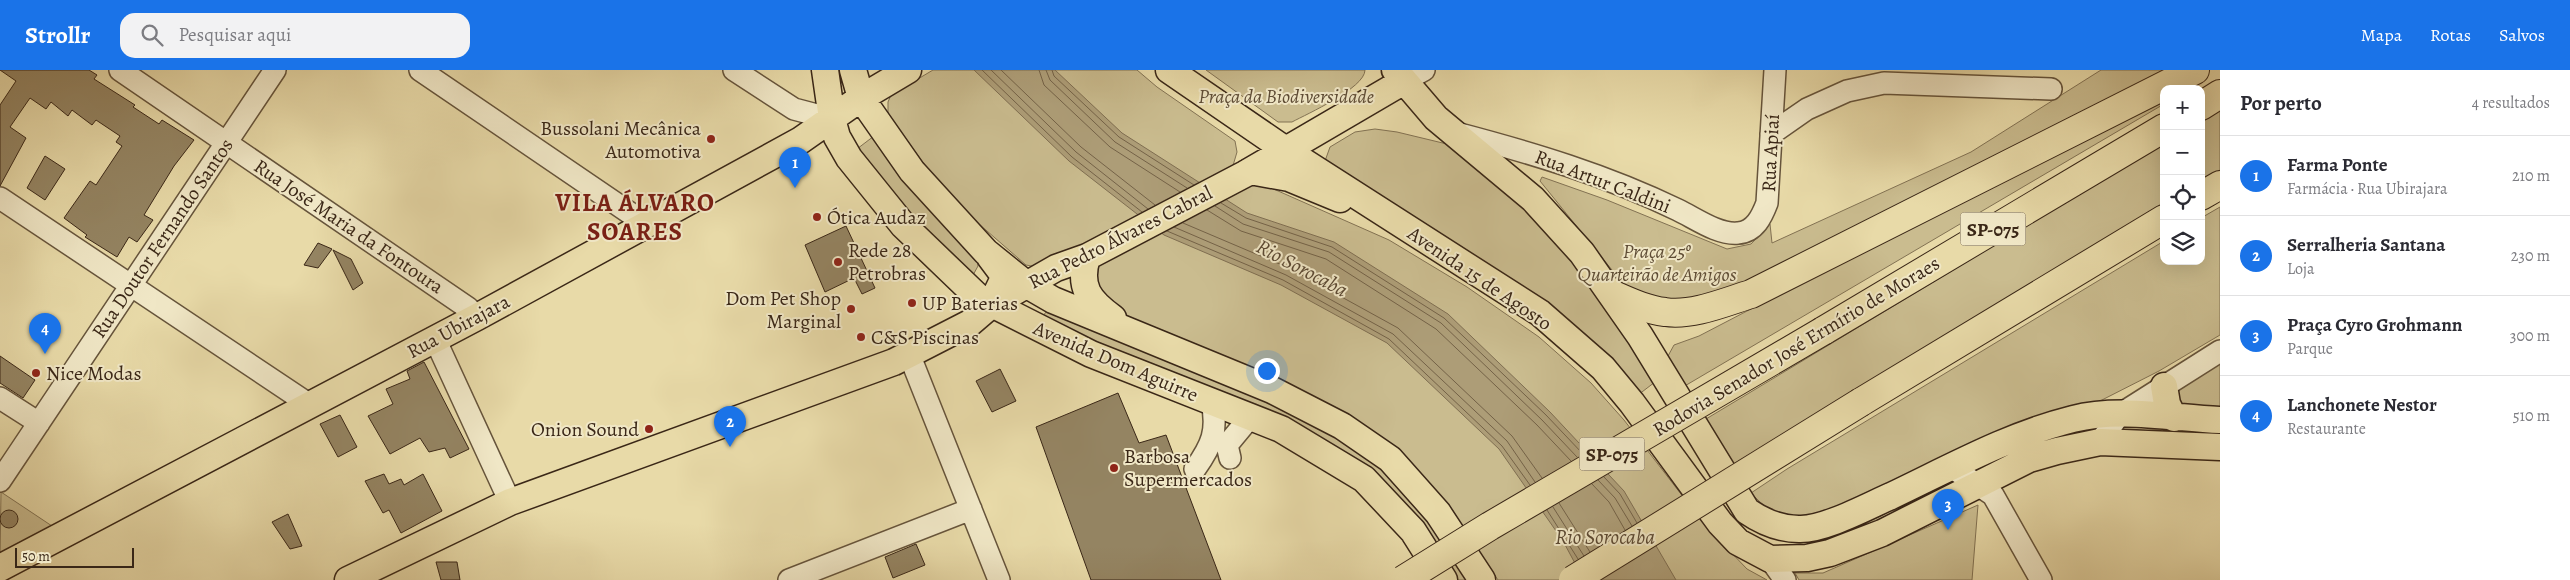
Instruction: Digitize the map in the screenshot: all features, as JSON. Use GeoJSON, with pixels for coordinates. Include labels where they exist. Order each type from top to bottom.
{"type":"FeatureCollection","features":[{"type":"Feature","properties":{"kind":"highway"},"geometry":{"type":"LineString","coordinates":[[1614,295],[1666,313],[1708,306],[1751,294],[2195,70]]}},
{"type":"Feature","properties":{"kind":"highway"},"geometry":{"type":"LineString","coordinates":[[2205,103],[2220,94]]}},
{"type":"Feature","properties":{"kind":"highway","name":"Rodovia Senador José Ermírio de Moraes"},"geometry":{"type":"LineString","coordinates":[[1403,580],[1490,526],[2161,130]]}},
{"type":"Feature","properties":{"kind":"highway"},"geometry":{"type":"LineString","coordinates":[[2205,194],[2220,185]]}},
{"type":"Feature","properties":{"kind":"highway"},"geometry":{"type":"LineString","coordinates":[[1573,580],[1861,402],[2162,220]]}},
{"type":"Feature","properties":{"kind":"main road","name":"Avenida Dom Aguirre"},"geometry":{"type":"LineString","coordinates":[[825,70],[832,118],[837,137],[849,158],[903,225],[978,297],[1091,354],[1281,429],[1364,479],[1413,531],[1444,580]]}},
{"type":"Feature","properties":{"kind":"main road","name":"Avenida Dom Aguirre"},"geometry":{"type":"LineString","coordinates":[[853,70],[860,98],[912,170],[986,252],[1027,285],[1053,300],[1272,390],[1342,426],[1390,460],[1438,513],[1482,580]]}},
{"type":"Feature","properties":{"kind":"main road","name":"Avenida 15 de Agosto"},"geometry":{"type":"LineString","coordinates":[[1169,70],[1287,151],[1540,313],[1603,368],[1638,411],[1720,523],[1738,542],[1770,559],[1807,558],[1830,553],[1882,533],[2029,459],[2057,450],[2100,442],[2220,447]]}},
{"type":"Feature","properties":{"kind":"main road","name":"Rua Ubirajara"},"geometry":{"type":"LineString","coordinates":[[0,568],[477,317],[801,140],[860,98],[906,71]]}},
{"type":"Feature","properties":{"kind":"main road","name":"Rua Artur Caldini"},"geometry":{"type":"LineString","coordinates":[[1248,172],[1287,151],[1408,74],[1436,118],[1533,199],[1582,253],[1614,295],[1747,511],[1760,521],[1776,527],[1800,530],[1862,510],[2027,432],[2074,418],[2119,414],[2220,420]]}},
{"type":"Feature","properties":{"kind":"main road","name":"Rua Pedro Álvares Cabral"},"geometry":{"type":"LineString","coordinates":[[348,580],[510,502],[894,362],[970,323],[991,305],[1056,268],[1092,254],[1248,172]]}},
{"type":"Feature","properties":{"kind":"main road"},"geometry":{"type":"LineString","coordinates":[[1248,172],[1289,178],[1397,222]]}},
{"type":"Feature","properties":{"kind":"main road","name":"Rua Pedro Álvares Cabral"},"geometry":{"type":"LineString","coordinates":[[986,252],[1002,273],[1004,280],[991,305]]}},
{"type":"Feature","properties":{"kind":"main road"},"geometry":{"type":"LineString","coordinates":[[1092,254],[1083,270],[1084,288],[1101,308],[1136,334]]}},
{"type":"Feature","properties":{"kind":"main road"},"geometry":{"type":"LineString","coordinates":[[2164,386],[2167,404],[2174,418]]}},
{"type":"Feature","properties":{"kind":"street","name":"Rua José Maria da Fontoura"},"geometry":{"type":"LineString","coordinates":[[120,70],[468,308],[477,317]]}},
{"type":"Feature","properties":{"kind":"street","name":"Rua Doutor Fernando Santos"},"geometry":{"type":"LineString","coordinates":[[0,482],[275,70]]}},
{"type":"Feature","properties":{"kind":"street"},"geometry":{"type":"LineString","coordinates":[[420,70],[646,224]]}},
{"type":"Feature","properties":{"kind":"street"},"geometry":{"type":"LineString","coordinates":[[734,70],[794,108],[832,118]]}},
{"type":"Feature","properties":{"kind":"street","name":"Rua Apiaí"},"geometry":{"type":"LineString","coordinates":[[1750,230],[1761,219],[1767,203],[1775,70]]}},
{"type":"Feature","properties":{"kind":"street"},"geometry":{"type":"LineString","coordinates":[[1771,134],[1807,109],[1847,91],[1884,83],[2051,89]]}},
{"type":"Feature","properties":{"kind":"street","name":"Rua Artur Caldini"},"geometry":{"type":"LineString","coordinates":[[1453,132],[1515,148],[1585,170],[1728,233],[1750,230]]}},
{"type":"Feature","properties":{"kind":"street"},"geometry":{"type":"LineString","coordinates":[[0,198],[310,404]]}},
{"type":"Feature","properties":{"kind":"street"},"geometry":{"type":"LineString","coordinates":[[435,339],[510,502]]}},
{"type":"Feature","properties":{"kind":"street"},"geometry":{"type":"LineString","coordinates":[[2100,442],[2119,414],[2220,351]]}},
{"type":"Feature","properties":{"kind":"street"},"geometry":{"type":"LineString","coordinates":[[909,354],[999,580]]}},
{"type":"Feature","properties":{"kind":"street"},"geometry":{"type":"LineString","coordinates":[[0,398],[39,424]]}},
{"type":"Feature","properties":{"kind":"street"},"geometry":{"type":"LineString","coordinates":[[1195,469],[1209,449],[1214,433],[1215,416],[1212,402]]}},
{"type":"Feature","properties":{"kind":"street"},"geometry":{"type":"LineString","coordinates":[[1230,458],[1227,445],[1251,416]]}},
{"type":"Feature","properties":{"kind":"street"},"geometry":{"type":"LineString","coordinates":[[1951,467],[1993,495],[2041,580]]}},
{"type":"Feature","properties":{"kind":"street"},"geometry":{"type":"LineString","coordinates":[[789,580],[971,508]]}},
{"type":"Feature","properties":{"kind":"street"},"geometry":{"type":"LineString","coordinates":[[1770,559],[1785,580]]}},
{"type":"Feature","properties":{"kind":"green space"},"geometry":{"type":"Polygon","coordinates":[[[933,70],[1137,70],[1157,87],[1235,141],[1237,152],[1232,169],[1247,186],[1260,183],[1389,240],[1467,287],[1539,337],[1591,383],[1624,420],[1704,524],[1747,569],[1767,580],[1498,580],[1456,518],[1431,489],[1121,317],[1090,277],[1026,265],[948,197],[888,114],[888,102],[891,95],[933,70]]]}},
{"type":"Feature","properties":{"kind":"green space","name":"Praça da Biodiversidade"},"geometry":{"type":"Polygon","coordinates":[[[1206,70],[1365,70],[1356,85],[1334,100],[1292,122],[1278,122],[1206,70]]]}},
{"type":"Feature","properties":{"kind":"green space","name":"Praça 25º Quarteirão de Amigos"},"geometry":{"type":"Polygon","coordinates":[[[2101,70],[2171,70],[1785,272],[1680,304],[1629,291],[1540,181],[1542,177],[1607,200],[1727,249],[1751,244],[1770,224],[1772,243],[1971,152],[2101,70]]]}},
{"type":"Feature","properties":{"kind":"green space"},"geometry":{"type":"Polygon","coordinates":[[[2160,96],[2160,106],[1683,387],[1672,371],[1668,356],[1674,345],[1699,336],[2160,96]]]}},
{"type":"Feature","properties":{"kind":"green space"},"geometry":{"type":"Polygon","coordinates":[[[2220,109],[2220,170],[2205,179],[2205,130],[2205,118],[2220,109]]]}},
{"type":"Feature","properties":{"kind":"green space"},"geometry":{"type":"Polygon","coordinates":[[[1375,129],[1397,132],[1451,145],[1505,187],[1593,283],[1655,382],[1638,395],[1325,161],[1330,147],[1355,132],[1375,129]]]}},
{"type":"Feature","properties":{"kind":"green space"},"geometry":{"type":"Polygon","coordinates":[[[874,136],[977,260],[978,266],[972,277],[968,280],[853,152],[874,136]]]}},
{"type":"Feature","properties":{"kind":"green space"},"geometry":{"type":"Polygon","coordinates":[[[2160,145],[2160,206],[1727,468],[1701,422],[2160,145]]]}},
{"type":"Feature","properties":{"kind":"green space"},"geometry":{"type":"Polygon","coordinates":[[[2220,207],[2220,335],[2159,371],[2098,402],[1822,514],[1790,517],[1776,514],[1751,493],[1787,469],[2160,243],[2160,265],[2205,265],[2205,216],[2220,207]]]}},
{"type":"Feature","properties":{"kind":"green space"},"geometry":{"type":"Polygon","coordinates":[[[1047,311],[1274,401],[1379,463],[1435,526],[1470,580],[1449,580],[1371,480],[1041,318],[1047,311]]]}},
{"type":"Feature","properties":{"kind":"green space"},"geometry":{"type":"Polygon","coordinates":[[[2220,362],[2220,413],[2178,412],[2171,394],[2220,362]]]}},
{"type":"Feature","properties":{"kind":"green space"},"geometry":{"type":"Polygon","coordinates":[[[1,492],[58,530],[0,559],[1,492]]]}},
{"type":"Feature","properties":{"kind":"green space"},"geometry":{"type":"Polygon","coordinates":[[[1978,505],[1972,580],[1799,580],[1795,573],[1823,573],[1978,505]]]}},
{"type":"Feature","properties":{"kind":"water","name":"Rio Sorocaba"},"geometry":{"type":"Polygon","coordinates":[[[974,70],[1055,70],[1122,133],[1247,213],[1334,242],[1448,314],[1550,412],[1624,491],[1676,580],[1584,580],[1563,541],[1499,449],[1387,343],[1281,285],[1164,235],[1069,161],[974,70]]]}},
{"type":"Feature","properties":{"kind":"building"},"geometry":{"type":"Polygon","coordinates":[[[0,70],[89,70],[97,75],[94,79],[135,105],[133,107],[159,124],[162,120],[194,140],[174,166],[144,215],[153,220],[137,242],[129,237],[117,257],[85,237],[87,235],[64,218],[90,181],[96,185],[122,146],[116,142],[120,136],[96,120],[92,125],[72,110],[68,116],[51,102],[46,109],[30,98],[10,127],[26,138],[0,186],[0,105],[16,81],[0,70]]]}},
{"type":"Feature","properties":{"kind":"building"},"geometry":{"type":"Polygon","coordinates":[[[45,156],[65,169],[45,200],[27,188],[45,156]]]}},
{"type":"Feature","properties":{"kind":"building","name":"Rede 28 Petrobras"},"geometry":{"type":"Polygon","coordinates":[[[846,226],[875,288],[862,294],[854,278],[825,292],[805,245],[846,226]]]}},
{"type":"Feature","properties":{"kind":"building"},"geometry":{"type":"Polygon","coordinates":[[[318,243],[332,249],[318,268],[304,265],[318,243]]]}},
{"type":"Feature","properties":{"kind":"building"},"geometry":{"type":"Polygon","coordinates":[[[333,250],[351,259],[363,283],[353,290],[333,250]]]}},
{"type":"Feature","properties":{"kind":"building"},"geometry":{"type":"Polygon","coordinates":[[[0,356],[35,380],[23,398],[0,383],[0,356]]]}},
{"type":"Feature","properties":{"kind":"building"},"geometry":{"type":"Polygon","coordinates":[[[424,362],[469,449],[450,458],[445,448],[429,452],[420,438],[390,454],[368,416],[393,404],[386,389],[410,379],[407,371],[424,362]]]}},
{"type":"Feature","properties":{"kind":"building"},"geometry":{"type":"Polygon","coordinates":[[[1000,369],[1016,401],[992,412],[976,381],[1000,369]]]}},
{"type":"Feature","properties":{"kind":"building","name":"Barbosa Supermercados"},"geometry":{"type":"Polygon","coordinates":[[[1118,393],[1139,443],[1166,435],[1221,580],[1091,580],[1036,427],[1118,393]]]}},
{"type":"Feature","properties":{"kind":"building"},"geometry":{"type":"Polygon","coordinates":[[[340,415],[357,447],[338,457],[320,424],[340,415]]]}},
{"type":"Feature","properties":{"kind":"building"},"geometry":{"type":"Polygon","coordinates":[[[384,474],[389,484],[401,479],[404,485],[423,474],[442,511],[401,533],[389,510],[383,513],[365,481],[384,474]]]}},
{"type":"Feature","properties":{"kind":"building"},"geometry":{"type":"Polygon","coordinates":[[[9,510],[15,513],[18,519],[15,525],[9,528],[3,525],[0,519],[3,513],[9,510]]]}},
{"type":"Feature","properties":{"kind":"building"},"geometry":{"type":"Polygon","coordinates":[[[288,514],[302,546],[290,549],[272,522],[288,514]]]}},
{"type":"Feature","properties":{"kind":"building"},"geometry":{"type":"Polygon","coordinates":[[[916,544],[925,565],[893,578],[885,557],[916,544]]]}},
{"type":"Feature","properties":{"kind":"building"},"geometry":{"type":"Polygon","coordinates":[[[436,562],[457,562],[460,580],[441,580],[436,562]]]}},
{"type":"Feature","properties":{"kind":"place","name":"Bussolani Mecânica Automotiva"},"geometry":{"type":"Point","coordinates":[711,139]}},
{"type":"Feature","properties":{"kind":"place","name":"Farma Ponte"},"geometry":{"type":"Point","coordinates":[795,188]}},
{"type":"Feature","properties":{"kind":"place","name":"Ótica Audaz"},"geometry":{"type":"Point","coordinates":[817,217]}},
{"type":"Feature","properties":{"kind":"place","name":"Rede 28 Petrobras"},"geometry":{"type":"Point","coordinates":[838,262]}},
{"type":"Feature","properties":{"kind":"place","name":"UP Baterias"},"geometry":{"type":"Point","coordinates":[912,303]}},
{"type":"Feature","properties":{"kind":"place","name":"Dom Pet Shop Marginal"},"geometry":{"type":"Point","coordinates":[851,309]}},
{"type":"Feature","properties":{"kind":"place","name":"C&S Piscinas"},"geometry":{"type":"Point","coordinates":[861,337]}},
{"type":"Feature","properties":{"kind":"place","name":"Lanchonete Nestor"},"geometry":{"type":"Point","coordinates":[45,354]}},
{"type":"Feature","properties":{"kind":"place","name":"Nice Modas"},"geometry":{"type":"Point","coordinates":[36,373]}},
{"type":"Feature","properties":{"kind":"place","name":"Onion Sound"},"geometry":{"type":"Point","coordinates":[649,429]}},
{"type":"Feature","properties":{"kind":"place","name":"Serralheria Santana"},"geometry":{"type":"Point","coordinates":[730,447]}},
{"type":"Feature","properties":{"kind":"place","name":"Barbosa Supermercados"},"geometry":{"type":"Point","coordinates":[1114,468]}},
{"type":"Feature","properties":{"kind":"place","name":"Praça Cyro Grohmann"},"geometry":{"type":"Point","coordinates":[1948,530]}},
{"type":"Feature","properties":{"kind":"district","name":"VILA ÁLVARO SOARES"},"geometry":{"type":"Point","coordinates":[635,216]}}]}
